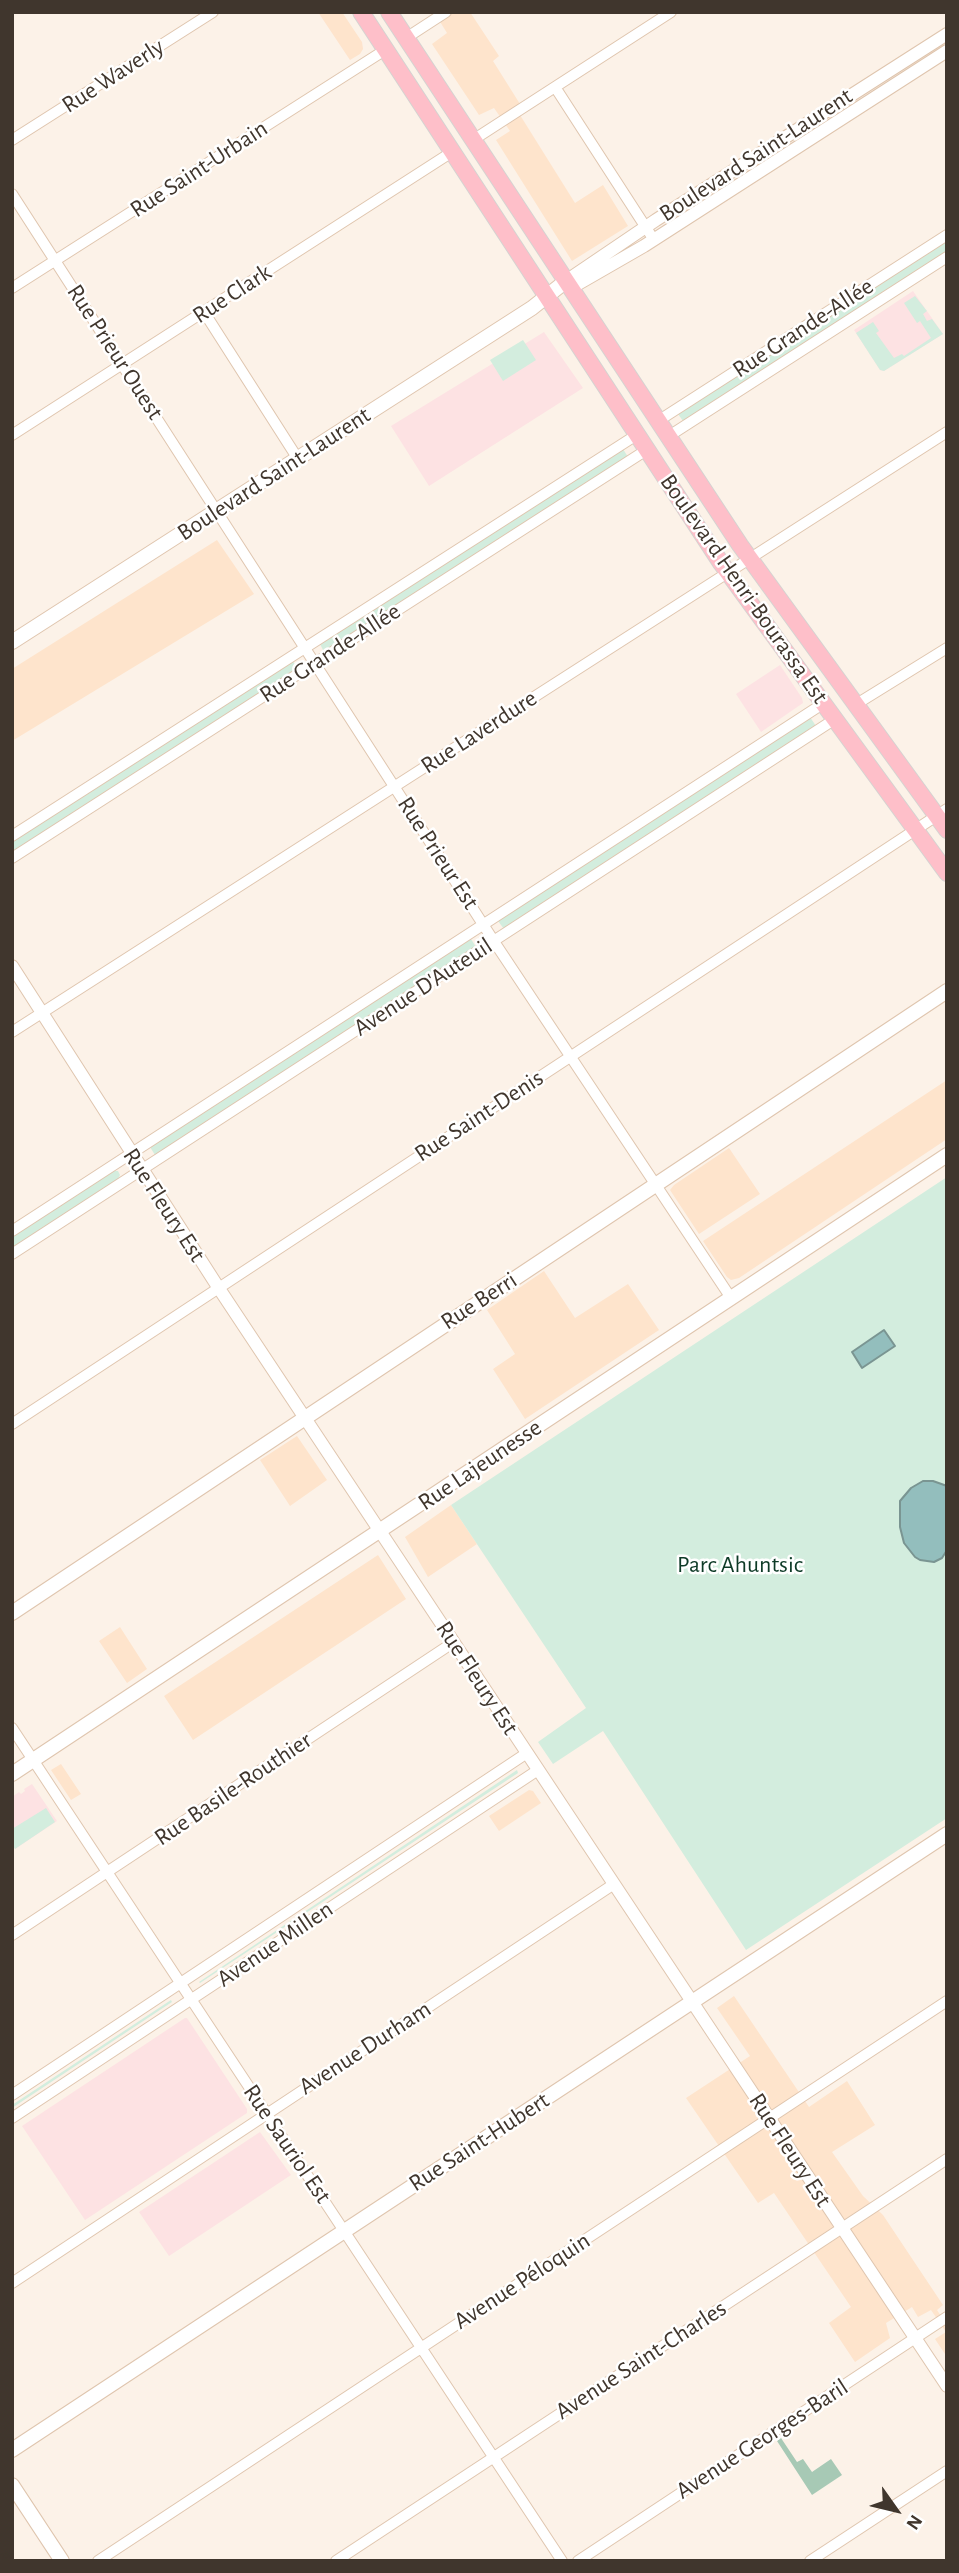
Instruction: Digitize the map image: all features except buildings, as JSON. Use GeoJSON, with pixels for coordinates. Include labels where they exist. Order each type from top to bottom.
{"type":"FeatureCollection","features":[{"type":"Feature","properties":{"kind":"main road","name":"Boulevard Henri-Bourassa Est"},"geometry":{"type":"LineString","coordinates":[[361,12],[452,152],[543,301],[638,434],[728,573],[947,873]]}},
{"type":"Feature","properties":{"kind":"main road","name":"Boulevard Henri-Bourassa Est"},"geometry":{"type":"LineString","coordinates":[[389,12],[749,559],[855,705],[942,812],[947,830]]}},
{"type":"Feature","properties":{"kind":"main road","name":"Boulevard Saint-Laurent"},"geometry":{"type":"LineString","coordinates":[[12,642],[568,285]]}},
{"type":"Feature","properties":{"kind":"main road","name":"Rue Berri"},"geometry":{"type":"LineString","coordinates":[[12,1613],[947,991]]}},
{"type":"Feature","properties":{"kind":"main road","name":"Rue Lajeunesse"},"geometry":{"type":"LineString","coordinates":[[12,1774],[947,1155]]}},
{"type":"Feature","properties":{"kind":"main road","name":"Rue Saint-Hubert"},"geometry":{"type":"LineString","coordinates":[[12,2450],[947,1834]]}},
{"type":"Feature","properties":{"kind":"main road"},"geometry":{"type":"LineString","coordinates":[[12,2485],[62,2561]]}},
{"type":"Feature","properties":{"kind":"street","name":"Rue Waverly"},"geometry":{"type":"LineString","coordinates":[[12,140],[213,12]]}},
{"type":"Feature","properties":{"kind":"street"},"geometry":{"type":"LineString","coordinates":[[406,38],[446,12]]}},
{"type":"Feature","properties":{"kind":"street"},"geometry":{"type":"LineString","coordinates":[[473,140],[671,12]]}},
{"type":"Feature","properties":{"kind":"street","name":"Boulevard Saint-Laurent"},"geometry":{"type":"LineString","coordinates":[[568,285],[645,227],[947,34]]}},
{"type":"Feature","properties":{"kind":"street","name":"Rue Saint-Urbain"},"geometry":{"type":"LineString","coordinates":[[12,288],[385,50]]}},
{"type":"Feature","properties":{"kind":"street","name":"Boulevard Saint-Laurent"},"geometry":{"type":"LineString","coordinates":[[568,285],[654,240],[947,51]]}},
{"type":"Feature","properties":{"kind":"street"},"geometry":{"type":"LineString","coordinates":[[555,87],[654,240]]}},
{"type":"Feature","properties":{"kind":"street","name":"Rue Clark"},"geometry":{"type":"LineString","coordinates":[[12,435],[452,152]]}},
{"type":"Feature","properties":{"kind":"street","name":"Rue Prieur Ouest"},"geometry":{"type":"LineString","coordinates":[[12,194],[217,511]]}},
{"type":"Feature","properties":{"kind":"street","name":"Rue Grande-Allée"},"geometry":{"type":"LineString","coordinates":[[658,421],[947,235]]}},
{"type":"Feature","properties":{"kind":"street","name":"Rue Grande-Allée"},"geometry":{"type":"LineString","coordinates":[[669,436],[947,257]]}},
{"type":"Feature","properties":{"kind":"street"},"geometry":{"type":"LineString","coordinates":[[204,312],[298,459]]}},
{"type":"Feature","properties":{"kind":"street","name":"Rue Laverdure"},"geometry":{"type":"LineString","coordinates":[[12,1032],[947,432]]}},
{"type":"Feature","properties":{"kind":"street","name":"Rue Grande-Allée"},"geometry":{"type":"LineString","coordinates":[[12,836],[638,434]]}},
{"type":"Feature","properties":{"kind":"street","name":"Rue Grande-Allée"},"geometry":{"type":"LineString","coordinates":[[12,858],[648,449]]}},
{"type":"Feature","properties":{"kind":"street","name":"Rue Prieur Est"},"geometry":{"type":"LineString","coordinates":[[217,511],[494,941],[731,1298]]}},
{"type":"Feature","properties":{"kind":"street"},"geometry":{"type":"LineString","coordinates":[[855,705],[947,648]]}},
{"type":"Feature","properties":{"kind":"street","name":"Avenue D'Auteuil"},"geometry":{"type":"LineString","coordinates":[[12,1231],[824,704]]}},
{"type":"Feature","properties":{"kind":"street","name":"Avenue D'Auteuil"},"geometry":{"type":"LineString","coordinates":[[12,1254],[835,719]]}},
{"type":"Feature","properties":{"kind":"street","name":"Rue Saint-Denis"},"geometry":{"type":"LineString","coordinates":[[12,1424],[942,812]]}},
{"type":"Feature","properties":{"kind":"street","name":"Rue Fleury Est"},"geometry":{"type":"LineString","coordinates":[[12,966],[218,1287],[947,2386]]}},
{"type":"Feature","properties":{"kind":"street","name":"Rue Basile-Routhier"},"geometry":{"type":"LineString","coordinates":[[12,1935],[454,1642]]}},
{"type":"Feature","properties":{"kind":"street","name":"Rue Sauriol Est"},"geometry":{"type":"LineString","coordinates":[[12,1728],[562,2561]]}},
{"type":"Feature","properties":{"kind":"street","name":"Avenue Millen"},"geometry":{"type":"LineString","coordinates":[[12,2095],[527,1753]]}},
{"type":"Feature","properties":{"kind":"street","name":"Avenue Millen"},"geometry":{"type":"LineString","coordinates":[[12,2118],[538,1770]]}},
{"type":"Feature","properties":{"kind":"street","name":"Avenue Durham"},"geometry":{"type":"LineString","coordinates":[[12,2283],[614,1884]]}},
{"type":"Feature","properties":{"kind":"street","name":"Avenue Péloquin"},"geometry":{"type":"LineString","coordinates":[[98,2561],[947,2001]]}},
{"type":"Feature","properties":{"kind":"street","name":"Avenue Saint-Charles"},"geometry":{"type":"LineString","coordinates":[[336,2561],[947,2159]]}},
{"type":"Feature","properties":{"kind":"street","name":"Avenue Georges-Baril"},"geometry":{"type":"LineString","coordinates":[[578,2561],[947,2317]]}},
{"type":"Feature","properties":{"kind":"street"},"geometry":{"type":"LineString","coordinates":[[810,2561],[947,2471]]}},
{"type":"Feature","properties":{"kind":"shaded area"},"geometry":{"type":"Polygon","coordinates":[[[318,12],[342,12],[362,42],[363,49],[360,54],[350,60],[318,12]]]}},
{"type":"Feature","properties":{"kind":"shaded area"},"geometry":{"type":"Polygon","coordinates":[[[434,12],[470,12],[499,56],[493,61],[525,112],[520,115],[575,203],[603,185],[628,226],[572,261],[496,140],[510,131],[494,108],[479,115],[432,44],[447,33],[434,12]]]}},
{"type":"Feature","properties":{"kind":"shaded area"},"geometry":{"type":"Polygon","coordinates":[[[913,291],[943,334],[884,371],[880,370],[854,330],[913,291]]]}},
{"type":"Feature","properties":{"kind":"shaded area"},"geometry":{"type":"Polygon","coordinates":[[[544,332],[583,388],[429,486],[391,426],[544,332]]]}},
{"type":"Feature","properties":{"kind":"shaded area"},"geometry":{"type":"Polygon","coordinates":[[[217,540],[254,594],[12,741],[12,669],[217,540]]]}},
{"type":"Feature","properties":{"kind":"shaded area"},"geometry":{"type":"Polygon","coordinates":[[[780,665],[803,703],[761,732],[736,694],[780,665]]]}},
{"type":"Feature","properties":{"kind":"shaded area"},"geometry":{"type":"Polygon","coordinates":[[[947,1080],[947,1139],[739,1278],[731,1280],[727,1277],[703,1241],[947,1080]]]}},
{"type":"Feature","properties":{"kind":"shaded area"},"geometry":{"type":"Polygon","coordinates":[[[729,1148],[760,1194],[699,1234],[670,1190],[729,1148]]]}},
{"type":"Feature","properties":{"kind":"shaded area"},"geometry":{"type":"Polygon","coordinates":[[[544,1271],[575,1318],[628,1284],[659,1330],[525,1419],[493,1369],[515,1354],[487,1310],[544,1271]]]}},
{"type":"Feature","properties":{"kind":"shaded area"},"geometry":{"type":"Polygon","coordinates":[[[297,1436],[327,1480],[290,1506],[260,1460],[297,1436]]]}},
{"type":"Feature","properties":{"kind":"shaded area"},"geometry":{"type":"Polygon","coordinates":[[[451,1505],[477,1544],[428,1577],[405,1537],[451,1505]]]}},
{"type":"Feature","properties":{"kind":"shaded area"},"geometry":{"type":"Polygon","coordinates":[[[378,1555],[406,1599],[193,1740],[164,1696],[378,1555]]]}},
{"type":"Feature","properties":{"kind":"shaded area"},"geometry":{"type":"Polygon","coordinates":[[[120,1627],[147,1669],[127,1683],[99,1641],[120,1627]]]}},
{"type":"Feature","properties":{"kind":"shaded area"},"geometry":{"type":"Polygon","coordinates":[[[61,1764],[81,1794],[71,1800],[51,1770],[61,1764]]]}},
{"type":"Feature","properties":{"kind":"shaded area"},"geometry":{"type":"Polygon","coordinates":[[[32,1784],[57,1821],[15,1849],[12,1844],[12,1797],[19,1792],[21,1794],[32,1784]]]}},
{"type":"Feature","properties":{"kind":"shaded area"},"geometry":{"type":"Polygon","coordinates":[[[529,1790],[533,1791],[541,1803],[499,1831],[489,1816],[529,1790]]]}},
{"type":"Feature","properties":{"kind":"shaded area"},"geometry":{"type":"Polygon","coordinates":[[[734,1996],[809,2107],[847,2081],[875,2125],[832,2152],[863,2196],[883,2215],[943,2305],[937,2310],[947,2325],[947,2357],[935,2339],[946,2332],[931,2310],[918,2317],[912,2307],[886,2323],[890,2338],[855,2362],[829,2323],[851,2307],[774,2193],[758,2203],[686,2098],[750,2056],[717,2008],[734,1996]]]}},
{"type":"Feature","properties":{"kind":"shaded area"},"geometry":{"type":"Polygon","coordinates":[[[185,2018],[247,2109],[247,2113],[85,2220],[22,2126],[185,2018]]]}},
{"type":"Feature","properties":{"kind":"shaded area"},"geometry":{"type":"Polygon","coordinates":[[[260,2132],[291,2175],[169,2256],[139,2212],[260,2132]]]}},
{"type":"Feature","properties":{"kind":"green space"},"geometry":{"type":"Polygon","coordinates":[[[947,241],[947,252],[683,421],[678,414],[947,241]]]}},
{"type":"Feature","properties":{"kind":"green space"},"geometry":{"type":"Polygon","coordinates":[[[915,296],[927,311],[923,314],[927,321],[932,319],[943,334],[884,371],[880,370],[856,333],[873,322],[879,331],[876,333],[894,358],[902,354],[904,356],[931,338],[904,303],[915,296]]]}},
{"type":"Feature","properties":{"kind":"green space"},"geometry":{"type":"Polygon","coordinates":[[[523,340],[536,360],[503,381],[490,360],[523,340]]]}},
{"type":"Feature","properties":{"kind":"green space"},"geometry":{"type":"Polygon","coordinates":[[[623,449],[628,457],[324,652],[320,644],[623,449]]]}},
{"type":"Feature","properties":{"kind":"green space"},"geometry":{"type":"Polygon","coordinates":[[[293,661],[298,669],[12,852],[12,842],[293,661]]]}},
{"type":"Feature","properties":{"kind":"green space"},"geometry":{"type":"Polygon","coordinates":[[[810,717],[816,726],[504,929],[498,921],[810,717]]]}},
{"type":"Feature","properties":{"kind":"green space"},"geometry":{"type":"Polygon","coordinates":[[[471,939],[476,947],[155,1155],[150,1147],[471,939]]]}},
{"type":"Feature","properties":{"kind":"green space"},"geometry":{"type":"Polygon","coordinates":[[[112,1171],[118,1171],[120,1175],[117,1181],[12,1249],[12,1236],[112,1171]]]}},
{"type":"Feature","properties":{"kind":"green space","name":"Parc Ahuntsic"},"geometry":{"type":"Polygon","coordinates":[[[947,1177],[947,1818],[746,1950],[603,1731],[553,1764],[538,1742],[586,1708],[451,1505],[947,1177]]]}},
{"type":"Feature","properties":{"kind":"green space"},"geometry":{"type":"Polygon","coordinates":[[[517,1770],[518,1773],[199,1982],[517,1770]]]}},
{"type":"Feature","properties":{"kind":"green space"},"geometry":{"type":"Polygon","coordinates":[[[46,1808],[55,1822],[15,1849],[12,1844],[12,1829],[46,1808]]]}},
{"type":"Feature","properties":{"kind":"green space"},"geometry":{"type":"Polygon","coordinates":[[[171,2000],[172,2002],[12,2108],[12,2105],[171,2000]]]}},
{"type":"Feature","properties":{"kind":"green space"},"geometry":{"type":"Polygon","coordinates":[[[781,2438],[797,2462],[803,2459],[812,2472],[831,2459],[842,2475],[812,2495],[777,2441],[781,2438]]]}},
{"type":"Feature","properties":{"kind":"water"},"geometry":{"type":"Polygon","coordinates":[[[884,1330],[895,1346],[862,1368],[852,1352],[884,1330]]]}},
{"type":"Feature","properties":{"kind":"water"},"geometry":{"type":"Polygon","coordinates":[[[923,1481],[947,1486],[947,1550],[942,1558],[934,1562],[915,1557],[904,1543],[900,1527],[900,1501],[911,1488],[923,1481]]]}}]}
